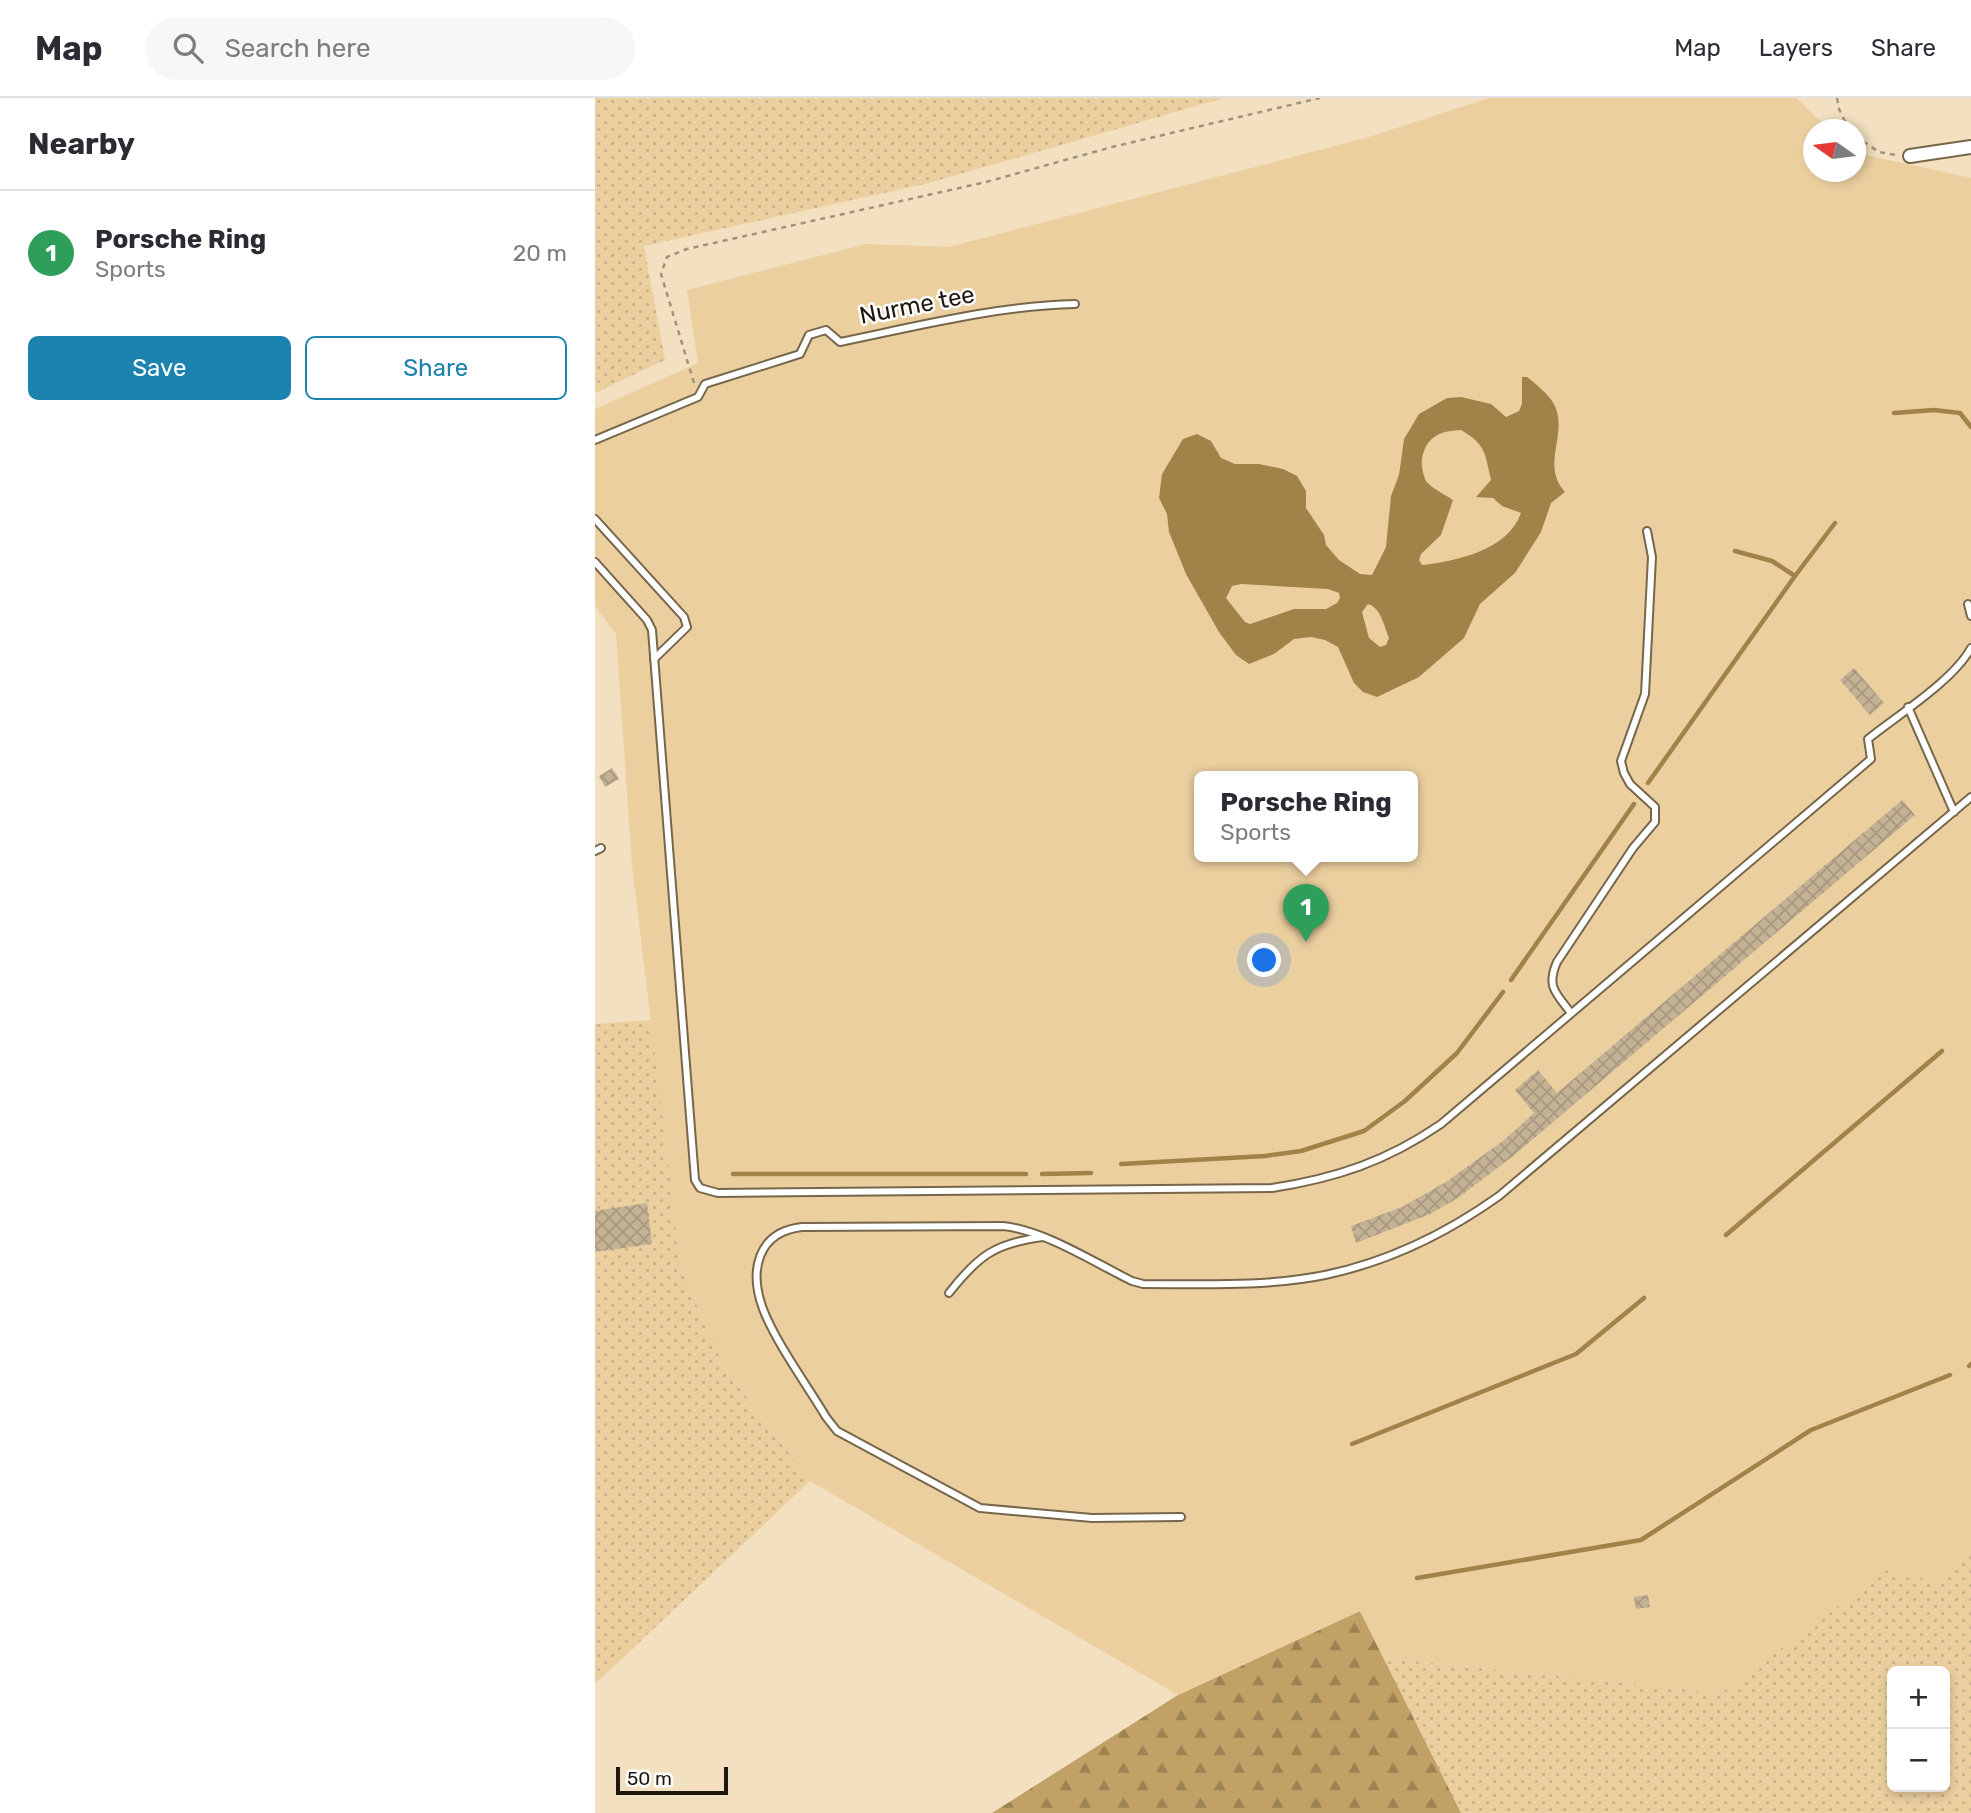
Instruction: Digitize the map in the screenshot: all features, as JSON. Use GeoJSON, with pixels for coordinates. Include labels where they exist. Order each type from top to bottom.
{"type":"FeatureCollection","features":[{"type":"Feature","properties":{"kind":"street"},"geometry":{"type":"LineString","coordinates":[[1910,156],[1971,147]]}},
{"type":"Feature","properties":{"kind":"lane","name":"Nurme tee"},"geometry":{"type":"LineString","coordinates":[[595,440],[698,397],[705,384],[800,354],[809,335],[826,330],[840,342],[965,316],[1037,305],[1075,304]]}},
{"type":"Feature","properties":{"kind":"lane"},"geometry":{"type":"LineString","coordinates":[[595,519],[684,617],[687,627],[654,659]]}},
{"type":"Feature","properties":{"kind":"lane"},"geometry":{"type":"LineString","coordinates":[[1571,1013],[1551,985],[1551,975],[1633,848],[1655,822],[1655,807],[1630,784],[1621,761],[1645,694],[1652,557],[1647,531]]}},
{"type":"Feature","properties":{"kind":"lane"},"geometry":{"type":"LineString","coordinates":[[595,562],[652,630],[694,1172],[700,1188],[709,1192],[1272,1188],[1345,1174],[1413,1143],[1441,1124],[1871,759],[1868,739],[1945,678],[1966,657],[1971,648]]}},
{"type":"Feature","properties":{"kind":"lane"},"geometry":{"type":"LineString","coordinates":[[1968,604],[1971,616]]}},
{"type":"Feature","properties":{"kind":"lane"},"geometry":{"type":"LineString","coordinates":[[1908,707],[1954,812]]}},
{"type":"Feature","properties":{"kind":"lane"},"geometry":{"type":"LineString","coordinates":[[1181,1517],[1092,1518],[980,1508],[837,1431],[826,1417],[763,1309],[758,1287],[762,1249],[771,1237],[787,1228],[1018,1227],[1045,1237],[1143,1284],[1227,1284],[1297,1279],[1325,1275],[1385,1258],[1472,1215],[1499,1196],[1971,797]]}},
{"type":"Feature","properties":{"kind":"lane"},"geometry":{"type":"LineString","coordinates":[[949,1293],[969,1267],[988,1253],[1017,1240],[1045,1237]]}},
{"type":"Feature","properties":{"kind":"path"},"geometry":{"type":"LineString","coordinates":[[698,397],[661,274],[667,257],[687,249],[986,182],[1112,147],[1320,98]]}},
{"type":"Feature","properties":{"kind":"path"},"geometry":{"type":"LineString","coordinates":[[1837,98],[1844,119]]}},
{"type":"Feature","properties":{"kind":"path"},"geometry":{"type":"LineString","coordinates":[[1866,143],[1879,152],[1910,156]]}},
{"type":"Feature","properties":{"kind":"shaded area"},"geometry":{"type":"Polygon","coordinates":[[[595,98],[1224,98],[929,183],[644,246],[665,360],[595,393],[595,98]]]}},
{"type":"Feature","properties":{"kind":"shaded area"},"geometry":{"type":"Polygon","coordinates":[[[1489,98],[1797,98],[1818,119],[1803,119],[1803,182],[1866,182],[1866,155],[1971,178],[1971,1546],[1938,1582],[1887,1570],[1721,1693],[1384,1658],[1360,1611],[1178,1695],[810,1481],[724,1367],[681,1269],[632,865],[616,634],[595,606],[595,409],[698,363],[687,290],[866,244],[949,247],[1369,137],[1489,98]]]}},
{"type":"Feature","properties":{"kind":"shaded area"},"geometry":{"type":"Polygon","coordinates":[[[1522,377],[1527,377],[1554,404],[1559,427],[1555,471],[1565,492],[1551,503],[1541,532],[1515,573],[1480,604],[1464,638],[1419,677],[1377,697],[1363,692],[1354,683],[1338,647],[1325,640],[1311,637],[1294,639],[1274,654],[1249,664],[1236,655],[1219,632],[1186,574],[1169,532],[1167,514],[1159,498],[1162,474],[1183,439],[1197,434],[1211,441],[1221,458],[1235,464],[1259,464],[1283,469],[1297,476],[1306,491],[1306,508],[1324,535],[1326,545],[1339,560],[1360,574],[1372,575],[1386,547],[1391,496],[1399,475],[1404,439],[1419,414],[1447,398],[1461,397],[1491,404],[1506,417],[1519,411],[1522,404],[1522,377]],[[1461,430],[1440,434],[1430,440],[1424,451],[1422,464],[1426,481],[1453,500],[1441,535],[1421,554],[1419,560],[1422,565],[1465,557],[1493,545],[1514,526],[1521,513],[1502,506],[1493,498],[1476,497],[1491,480],[1480,445],[1461,430]],[[1241,584],[1232,586],[1226,598],[1245,622],[1250,624],[1294,609],[1326,609],[1340,598],[1339,593],[1328,589],[1241,584]],[[1368,604],[1362,612],[1369,638],[1380,647],[1386,645],[1389,638],[1379,613],[1368,604]]]}},
{"type":"Feature","properties":{"kind":"shaded area"},"geometry":{"type":"Polygon","coordinates":[[[651,1020],[681,1269],[724,1367],[810,1481],[595,1684],[595,1024],[651,1020]]]}},
{"type":"Feature","properties":{"kind":"shaded area"},"geometry":{"type":"Polygon","coordinates":[[[1971,1546],[1971,1813],[1461,1813],[1384,1658],[1721,1693],[1887,1569],[1938,1582],[1971,1546]]]}},
{"type":"Feature","properties":{"kind":"green space"},"geometry":{"type":"Polygon","coordinates":[[[1360,1611],[1461,1813],[992,1813],[1178,1695],[1360,1611]]]}},
{"type":"Feature","properties":{"kind":"building"},"geometry":{"type":"Polygon","coordinates":[[[1854,668],[1884,703],[1870,715],[1840,680],[1854,668]]]}},
{"type":"Feature","properties":{"kind":"building"},"geometry":{"type":"Polygon","coordinates":[[[612,768],[619,779],[605,787],[599,776],[612,768]]]}},
{"type":"Feature","properties":{"kind":"building"},"geometry":{"type":"Polygon","coordinates":[[[1902,800],[1915,815],[1513,1156],[1458,1198],[1430,1214],[1356,1243],[1351,1226],[1402,1207],[1446,1182],[1503,1141],[1534,1113],[1515,1090],[1538,1070],[1557,1093],[1902,800]]]}},
{"type":"Feature","properties":{"kind":"building"},"geometry":{"type":"Polygon","coordinates":[[[647,1203],[652,1244],[595,1252],[595,1211],[647,1203]]]}},
{"type":"Feature","properties":{"kind":"building"},"geometry":{"type":"Polygon","coordinates":[[[1648,1595],[1650,1607],[1636,1609],[1634,1597],[1648,1595]]]}},
{"type":"Feature","properties":{"kind":"waterway"},"geometry":{"type":"LineString","coordinates":[[1894,413],[1934,410],[1960,413],[1971,427]]}},
{"type":"Feature","properties":{"kind":"waterway"},"geometry":{"type":"LineString","coordinates":[[1648,783],[1835,523]]}},
{"type":"Feature","properties":{"kind":"waterway"},"geometry":{"type":"LineString","coordinates":[[1735,551],[1772,561],[1795,576]]}},
{"type":"Feature","properties":{"kind":"waterway"},"geometry":{"type":"LineString","coordinates":[[1511,980],[1634,804]]}},
{"type":"Feature","properties":{"kind":"waterway"},"geometry":{"type":"LineString","coordinates":[[1121,1164],[1265,1156],[1301,1151],[1364,1131],[1405,1101],[1457,1053],[1503,992]]}},
{"type":"Feature","properties":{"kind":"waterway"},"geometry":{"type":"LineString","coordinates":[[1726,1235],[1942,1051]]}},
{"type":"Feature","properties":{"kind":"waterway"},"geometry":{"type":"LineString","coordinates":[[1042,1174],[1091,1173]]}},
{"type":"Feature","properties":{"kind":"waterway"},"geometry":{"type":"LineString","coordinates":[[733,1174],[1026,1174]]}},
{"type":"Feature","properties":{"kind":"waterway"},"geometry":{"type":"LineString","coordinates":[[1352,1444],[1576,1354],[1644,1298]]}},
{"type":"Feature","properties":{"kind":"waterway"},"geometry":{"type":"LineString","coordinates":[[1417,1578],[1641,1540],[1811,1430],[1950,1375]]}},
{"type":"Feature","properties":{"kind":"place","name":"Porsche Ring"},"geometry":{"type":"Point","coordinates":[1306,942]}}]}
